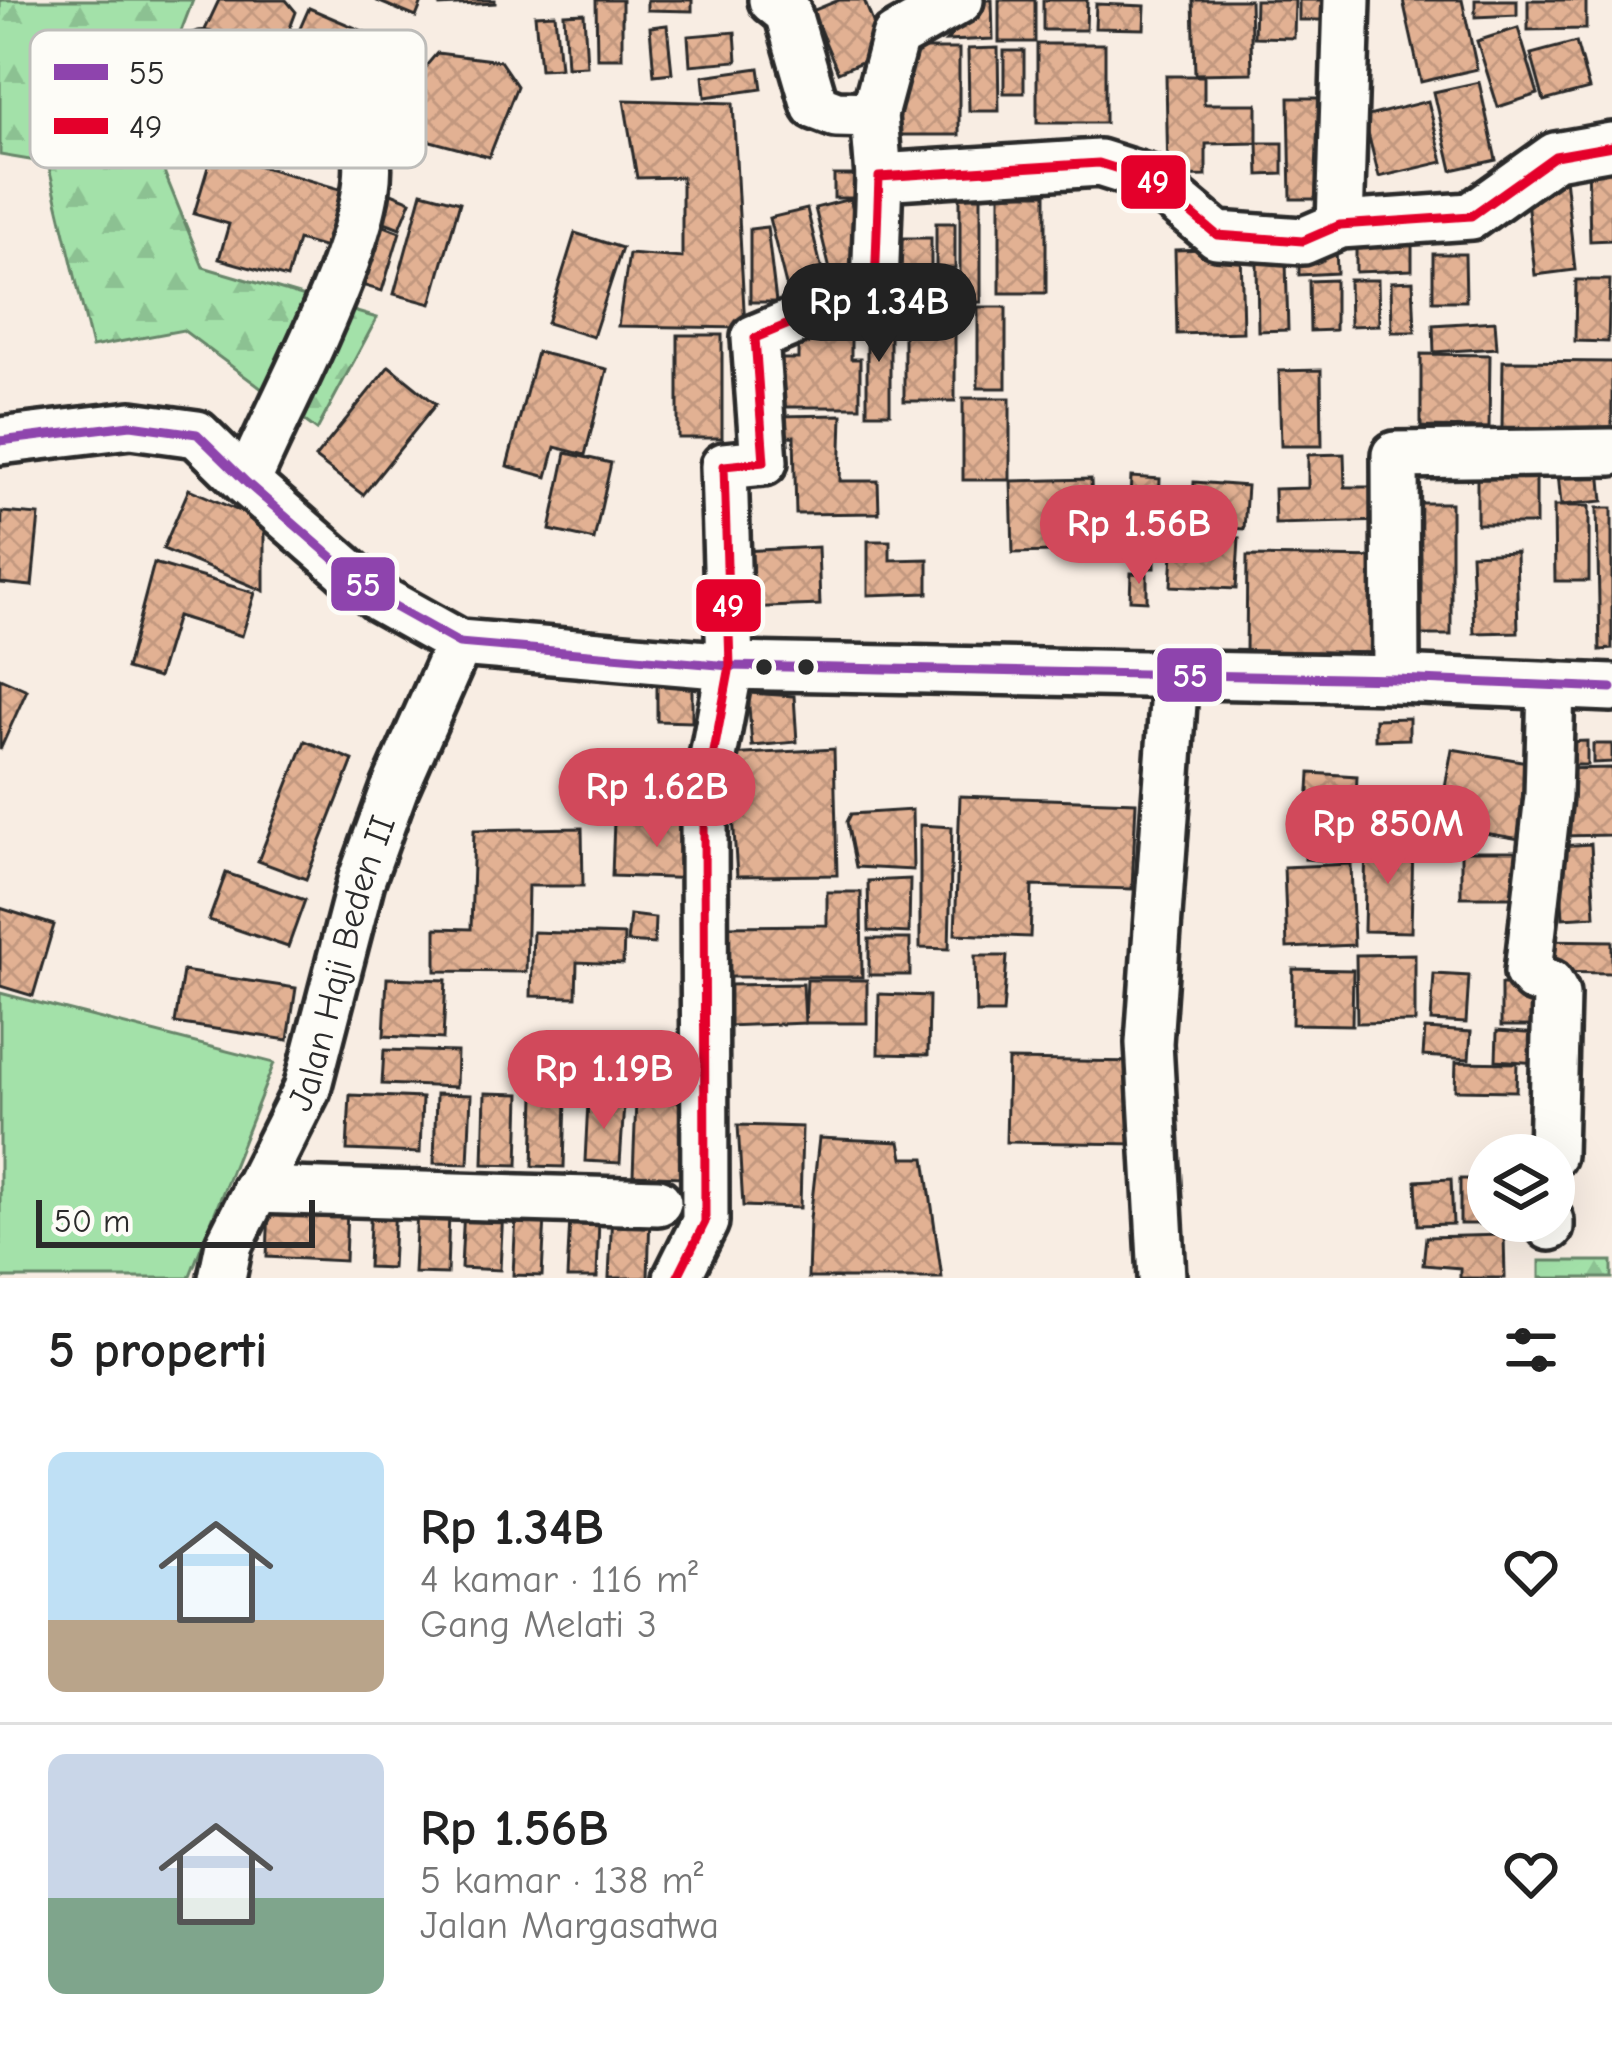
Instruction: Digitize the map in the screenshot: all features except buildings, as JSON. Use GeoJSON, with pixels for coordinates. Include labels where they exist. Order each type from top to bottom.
{"type":"FeatureCollection","features":[{"type":"Feature","properties":{"kind":"street"},"geometry":{"type":"LineString","coordinates":[[772,0],[788,13],[814,106],[836,114],[874,115]]}},
{"type":"Feature","properties":{"kind":"street"},"geometry":{"type":"LineString","coordinates":[[677,1278],[705,1222],[704,805],[730,666],[724,466],[764,462],[755,338],[875,288],[879,177],[874,115],[895,37],[960,0]]}},
{"type":"Feature","properties":{"kind":"street"},"geometry":{"type":"LineString","coordinates":[[1340,225],[1347,0]]}},
{"type":"Feature","properties":{"kind":"street"},"geometry":{"type":"LineString","coordinates":[[879,177],[1099,164],[1150,179],[1217,236],[1304,241],[1340,225],[1471,216],[1555,155],[1612,146]]}},
{"type":"Feature","properties":{"kind":"street"},"geometry":{"type":"LineString","coordinates":[[247,483],[339,287],[370,168]]}},
{"type":"Feature","properties":{"kind":"street"},"geometry":{"type":"LineString","coordinates":[[0,441],[131,425],[197,434],[380,598],[459,644],[730,666],[1396,679],[1612,688]]}},
{"type":"Feature","properties":{"kind":"street"},"geometry":{"type":"LineString","coordinates":[[1396,679],[1395,455],[1612,452]]}},
{"type":"Feature","properties":{"kind":"street","name":"Jalan Haji Beden II"},"geometry":{"type":"LineString","coordinates":[[222,1278],[229,1244],[307,1089],[361,881],[394,790],[459,644]]}},
{"type":"Feature","properties":{"kind":"street"},"geometry":{"type":"LineString","coordinates":[[1162,1278],[1149,1043],[1175,675]]}},
{"type":"Feature","properties":{"kind":"street"},"geometry":{"type":"LineString","coordinates":[[1551,685],[1548,796],[1528,972],[1550,983],[1556,994],[1553,1134]]}},
{"type":"Feature","properties":{"kind":"street"},"geometry":{"type":"LineString","coordinates":[[255,1190],[658,1202]]}},
{"type":"Feature","properties":{"kind":"green space"},"geometry":{"type":"Polygon","coordinates":[[[0,0],[193,0],[181,30],[30,30],[30,160],[0,155],[0,0]]]}},
{"type":"Feature","properties":{"kind":"green space"},"geometry":{"type":"Polygon","coordinates":[[[49,168],[163,168],[203,267],[377,318],[317,430],[183,330],[92,347],[49,168]]]}},
{"type":"Feature","properties":{"kind":"green space"},"geometry":{"type":"Polygon","coordinates":[[[0,993],[274,1063],[189,1278],[0,1278],[0,993]]]}},
{"type":"Feature","properties":{"kind":"green space"},"geometry":{"type":"Polygon","coordinates":[[[1540,1261],[1612,1261],[1612,1278],[1540,1278],[1540,1261]]]}},
{"type":"Feature","properties":{"kind":"transit line","name":"49"},"geometry":{"type":"LineString","coordinates":[[677,1278],[705,1222],[704,805],[730,666],[724,466],[764,462],[755,338],[875,288],[879,177],[1099,163],[1150,179],[1217,235],[1303,241],[1340,225],[1471,216],[1555,156],[1612,146]]}},
{"type":"Feature","properties":{"kind":"transit line","name":"55"},"geometry":{"type":"LineString","coordinates":[[0,441],[131,425],[197,434],[380,599],[459,643],[730,666],[1396,679],[1612,688]]}}]}
